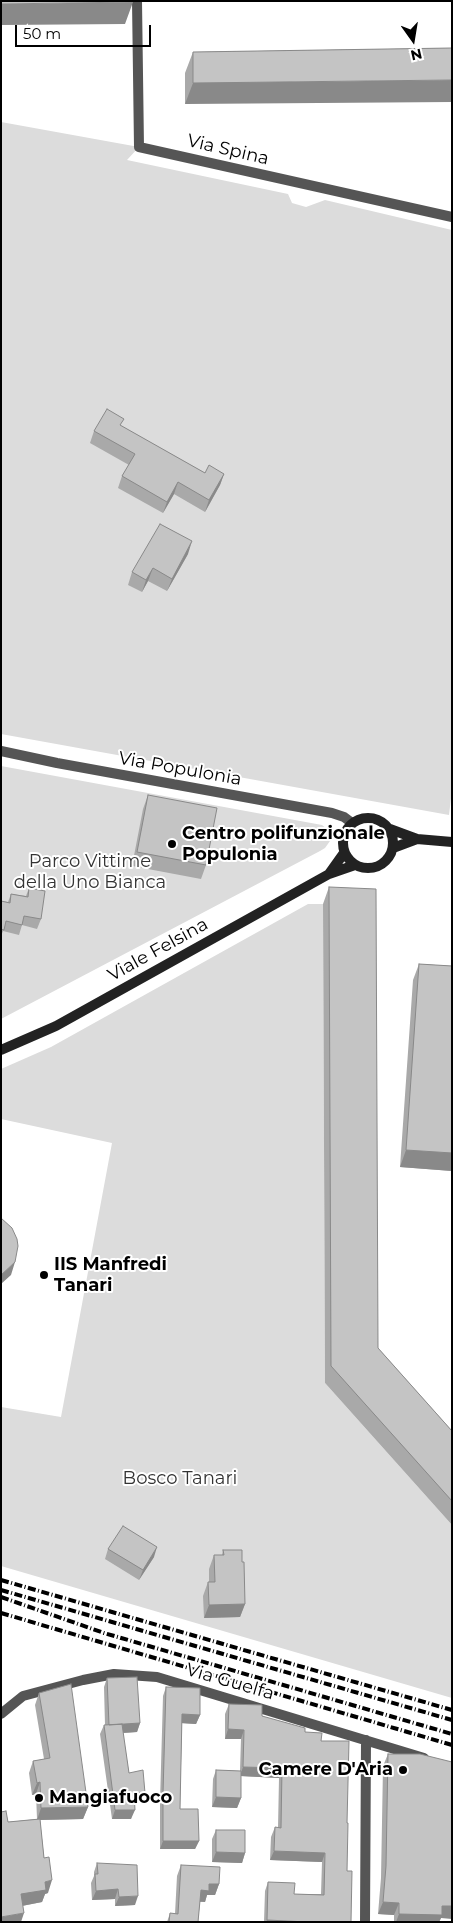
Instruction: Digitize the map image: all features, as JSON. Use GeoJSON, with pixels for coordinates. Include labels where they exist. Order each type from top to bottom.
{"type":"FeatureCollection","features":[{"type":"Feature","properties":{"kind":"street","name":"Via Spina"},"geometry":{"type":"LineString","coordinates":[[137,1],[139,147],[452,217]]}},
{"type":"Feature","properties":{"kind":"street","name":"Via Populonia"},"geometry":{"type":"LineString","coordinates":[[1,751],[332,813],[344,817],[352,823]]}},
{"type":"Feature","properties":{"kind":"street","name":"Viale Felsina"},"geometry":{"type":"LineString","coordinates":[[329,874],[344,853],[343,836],[352,823],[368,817],[384,823],[390,830],[417,839],[452,842]]}},
{"type":"Feature","properties":{"kind":"street"},"geometry":{"type":"LineString","coordinates":[[390,830],[393,838],[393,848]]}},
{"type":"Feature","properties":{"kind":"street","name":"Viale Felsina"},"geometry":{"type":"LineString","coordinates":[[1,1050],[56,1026],[329,874],[355,865],[362,868],[378,866],[390,856],[393,848],[417,839]]}},
{"type":"Feature","properties":{"kind":"street"},"geometry":{"type":"LineString","coordinates":[[344,853],[355,865]]}},
{"type":"Feature","properties":{"kind":"street","name":"Via Guelfa"},"geometry":{"type":"LineString","coordinates":[[1,1714],[23,1696],[90,1678],[114,1674],[157,1677],[433,1760]]}},
{"type":"Feature","properties":{"kind":"street"},"geometry":{"type":"LineString","coordinates":[[364,1922],[366,1740]]}},
{"type":"Feature","properties":{"kind":"green space"},"geometry":{"type":"Polygon","coordinates":[[[1,122],[139,147],[127,160],[288,194],[292,203],[306,207],[325,200],[452,230],[452,790],[449,815],[1,734],[1,122]]]}},
{"type":"Feature","properties":{"kind":"green space","name":"Parco Vittime della Uno Bianca"},"geometry":{"type":"Polygon","coordinates":[[[1,766],[322,825],[327,829],[330,841],[320,851],[1,1019],[1,766]]]}},
{"type":"Feature","properties":{"kind":"green space","name":"Bosco Tanari"},"geometry":{"type":"Polygon","coordinates":[[[308,904],[323,904],[325,1383],[452,1525],[452,1698],[1,1566],[1,1407],[61,1417],[112,1143],[1,1119],[1,1069],[51,1047],[308,904]]]}},
{"type":"Feature","properties":{"kind":"building"},"geometry":{"type":"Polygon","coordinates":[[[1,1],[133,1],[133,2],[1,4],[1,1]]]}},
{"type":"Feature","properties":{"kind":"building"},"geometry":{"type":"Polygon","coordinates":[[[452,48],[452,80],[193,83],[193,52],[452,48]]]}},
{"type":"Feature","properties":{"kind":"building"},"geometry":{"type":"Polygon","coordinates":[[[107,409],[124,419],[120,425],[205,473],[209,465],[224,474],[209,500],[178,482],[167,502],[122,476],[135,454],[94,431],[107,409]]]}},
{"type":"Feature","properties":{"kind":"building"},"geometry":{"type":"Polygon","coordinates":[[[160,524],[192,541],[172,579],[153,568],[146,580],[132,572],[160,524]]]}},
{"type":"Feature","properties":{"kind":"building"},"geometry":{"type":"Polygon","coordinates":[[[148,795],[217,808],[206,865],[137,852],[148,795]]]}},
{"type":"Feature","properties":{"kind":"building"},"geometry":{"type":"Polygon","coordinates":[[[329,887],[376,889],[378,1348],[452,1431],[452,1501],[331,1366],[329,887]]]}},
{"type":"Feature","properties":{"kind":"building"},"geometry":{"type":"Polygon","coordinates":[[[29,888],[45,891],[41,919],[24,916],[22,925],[6,921],[4,930],[1,929],[1,901],[10,903],[11,894],[28,897],[29,888]]]}},
{"type":"Feature","properties":{"kind":"building"},"geometry":{"type":"Polygon","coordinates":[[[419,964],[452,966],[452,1153],[406,1150],[419,964]]]}},
{"type":"Feature","properties":{"kind":"building"},"geometry":{"type":"Polygon","coordinates":[[[1,1218],[12,1228],[18,1246],[15,1262],[1,1275],[1,1218]]]}},
{"type":"Feature","properties":{"kind":"building"},"geometry":{"type":"Polygon","coordinates":[[[123,1526],[157,1547],[143,1570],[108,1549],[123,1526]]]}},
{"type":"Feature","properties":{"kind":"building"},"geometry":{"type":"Polygon","coordinates":[[[223,1550],[242,1550],[245,1604],[209,1605],[208,1582],[215,1582],[214,1555],[224,1555],[223,1550]]]}},
{"type":"Feature","properties":{"kind":"building"},"geometry":{"type":"Polygon","coordinates":[[[137,1677],[140,1723],[109,1725],[107,1678],[137,1677]]]}},
{"type":"Feature","properties":{"kind":"building"},"geometry":{"type":"Polygon","coordinates":[[[71,1684],[88,1807],[41,1808],[40,1782],[37,1783],[33,1761],[50,1758],[39,1693],[71,1684]]]}},
{"type":"Feature","properties":{"kind":"building"},"geometry":{"type":"Polygon","coordinates":[[[166,1687],[200,1688],[200,1715],[182,1714],[180,1809],[198,1809],[199,1841],[163,1841],[166,1687]]]}},
{"type":"Feature","properties":{"kind":"building"},"geometry":{"type":"Polygon","coordinates":[[[229,1704],[262,1705],[262,1716],[305,1728],[305,1732],[322,1733],[321,1741],[349,1741],[347,1871],[352,1871],[351,1922],[267,1920],[268,1882],[295,1883],[294,1894],[324,1895],[325,1853],[274,1851],[275,1827],[281,1828],[282,1768],[243,1767],[244,1730],[228,1729],[229,1704]]]}},
{"type":"Feature","properties":{"kind":"building"},"geometry":{"type":"Polygon","coordinates":[[[122,1724],[129,1773],[143,1770],[145,1793],[134,1792],[135,1810],[115,1810],[104,1725],[122,1724]]]}},
{"type":"Feature","properties":{"kind":"building"},"geometry":{"type":"Polygon","coordinates":[[[388,1754],[420,1754],[452,1762],[452,1906],[442,1906],[442,1915],[399,1914],[399,1903],[383,1902],[386,1866],[388,1754]]]}},
{"type":"Feature","properties":{"kind":"building"},"geometry":{"type":"Polygon","coordinates":[[[216,1770],[241,1771],[241,1798],[216,1797],[216,1770]]]}},
{"type":"Feature","properties":{"kind":"building"},"geometry":{"type":"Polygon","coordinates":[[[6,1811],[8,1822],[40,1819],[44,1858],[49,1857],[52,1880],[45,1882],[46,1890],[21,1894],[24,1913],[1,1917],[1,1812],[6,1811]]]}},
{"type":"Feature","properties":{"kind":"building"},"geometry":{"type":"Polygon","coordinates":[[[216,1830],[245,1830],[245,1853],[216,1852],[216,1830]]]}},
{"type":"Feature","properties":{"kind":"building"},"geometry":{"type":"Polygon","coordinates":[[[97,1863],[137,1865],[138,1896],[119,1897],[118,1889],[96,1891],[95,1874],[98,1874],[97,1863]]]}},
{"type":"Feature","properties":{"kind":"building"},"geometry":{"type":"Polygon","coordinates":[[[181,1865],[220,1867],[219,1884],[209,1884],[209,1891],[201,1890],[198,1922],[169,1922],[170,1913],[178,1914],[181,1865]]]}},
{"type":"Feature","properties":{"kind":"railway"},"geometry":{"type":"LineString","coordinates":[[1,1580],[452,1710]]}},
{"type":"Feature","properties":{"kind":"railway"},"geometry":{"type":"LineString","coordinates":[[1,1590],[452,1720]]}},
{"type":"Feature","properties":{"kind":"railway"},"geometry":{"type":"LineString","coordinates":[[1,1597],[104,1633],[452,1734]]}},
{"type":"Feature","properties":{"kind":"railway"},"geometry":{"type":"LineString","coordinates":[[1,1613],[452,1745]]}},
{"type":"Feature","properties":{"kind":"place","name":"Centro polifunzionale Populonia"},"geometry":{"type":"Point","coordinates":[172,844]}},
{"type":"Feature","properties":{"kind":"place","name":"IIS Manfredi Tanari"},"geometry":{"type":"Point","coordinates":[44,1275]}},
{"type":"Feature","properties":{"kind":"place","name":"Camere D'Aria"},"geometry":{"type":"Point","coordinates":[403,1770]}},
{"type":"Feature","properties":{"kind":"place","name":"Mangiafuoco"},"geometry":{"type":"Point","coordinates":[39,1798]}}]}
